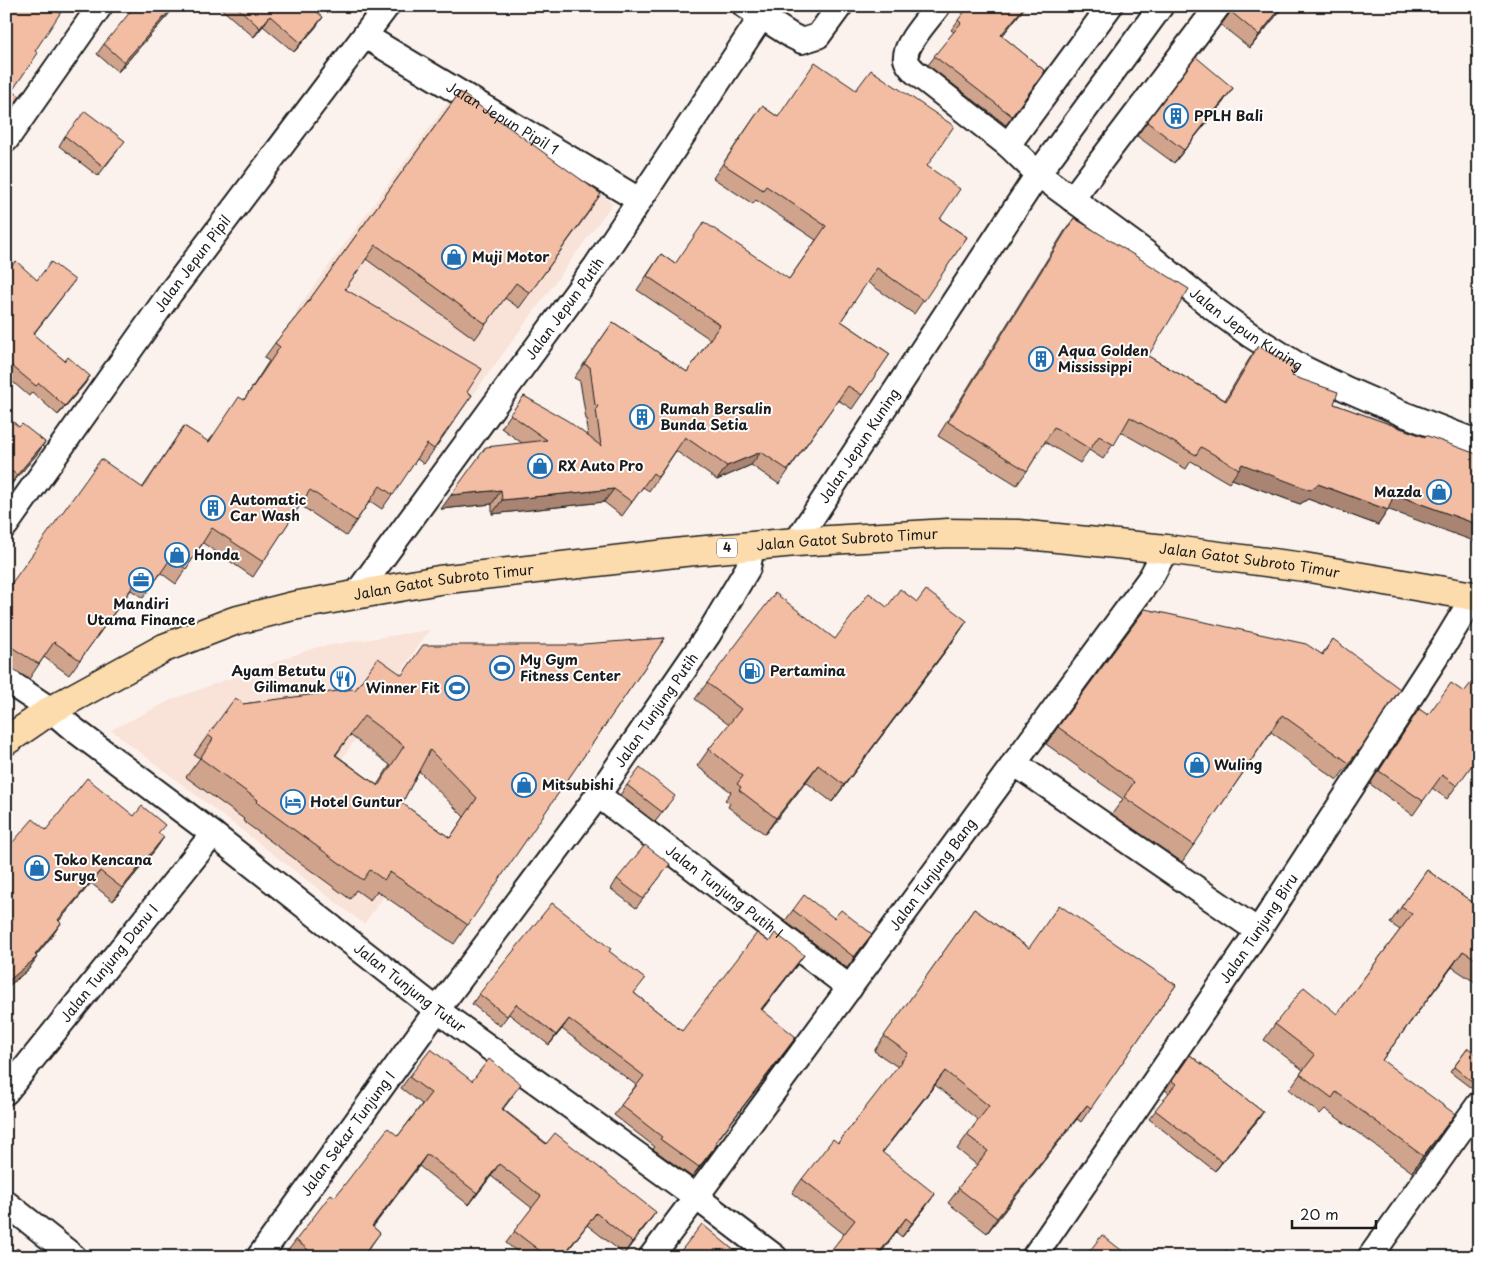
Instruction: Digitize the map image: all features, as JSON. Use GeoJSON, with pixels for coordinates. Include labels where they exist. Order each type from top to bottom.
{"type":"FeatureCollection","features":[{"type":"Feature","properties":{"kind":"highway","name":"Jalan Gatot Subroto Timur"},"geometry":{"type":"LineString","coordinates":[[6,741],[50,710],[164,648],[234,621],[284,608],[357,593],[439,580],[684,552],[796,542],[948,533],[1018,534],[1166,549],[1304,567],[1476,596]]}},
{"type":"Feature","properties":{"kind":"street"},"geometry":{"type":"LineString","coordinates":[[6,140],[100,6]]}},
{"type":"Feature","properties":{"kind":"street","name":"Jalan Jepun Pipil"},"geometry":{"type":"LineString","coordinates":[[6,525],[171,292],[387,6]]}},
{"type":"Feature","properties":{"kind":"street"},"geometry":{"type":"LineString","coordinates":[[754,11],[802,41],[818,36],[840,6]]}},
{"type":"Feature","properties":{"kind":"street","name":"Jalan Jepun Kuning"},"geometry":{"type":"LineString","coordinates":[[938,6],[911,42],[906,54],[908,63],[916,72],[1008,145],[1038,174],[1146,253],[1214,308],[1301,367],[1401,413],[1479,443]]}},
{"type":"Feature","properties":{"kind":"street"},"geometry":{"type":"LineString","coordinates":[[1008,145],[1110,6]]}},
{"type":"Feature","properties":{"kind":"street","name":"Jalan Jepun Kuning"},"geometry":{"type":"LineString","coordinates":[[796,542],[1038,174],[1160,6]]}},
{"type":"Feature","properties":{"kind":"street"},"geometry":{"type":"LineString","coordinates":[[1072,199],[1218,6]]}},
{"type":"Feature","properties":{"kind":"street","name":"Jalan Jepun Putih"},"geometry":{"type":"LineString","coordinates":[[357,593],[596,266],[669,158],[754,11]]}},
{"type":"Feature","properties":{"kind":"street","name":"Jalan Jepun Pipil 1"},"geometry":{"type":"LineString","coordinates":[[365,36],[639,200]]}},
{"type":"Feature","properties":{"kind":"street","name":"Jalan Tunjung Putih"},"geometry":{"type":"LineString","coordinates":[[437,1010],[598,795],[708,635],[748,568],[752,546]]}},
{"type":"Feature","properties":{"kind":"street","name":"Jalan Tunjung Bang"},"geometry":{"type":"LineString","coordinates":[[651,1257],[1151,578],[1166,549]]}},
{"type":"Feature","properties":{"kind":"street","name":"Jalan Tunjung Biru"},"geometry":{"type":"LineString","coordinates":[[1034,1257],[1258,931],[1476,596]]}},
{"type":"Feature","properties":{"kind":"street"},"geometry":{"type":"LineString","coordinates":[[6,680],[50,710]]}},
{"type":"Feature","properties":{"kind":"street","name":"Jalan Tunjung Tutur"},"geometry":{"type":"LineString","coordinates":[[50,710],[213,834],[437,1010],[696,1197],[774,1257]]}},
{"type":"Feature","properties":{"kind":"street"},"geometry":{"type":"LineString","coordinates":[[1014,763],[1258,931]]}},
{"type":"Feature","properties":{"kind":"street","name":"Jalan Tunjung Putih I"},"geometry":{"type":"LineString","coordinates":[[598,795],[850,988]]}},
{"type":"Feature","properties":{"kind":"street","name":"Jalan Tunjung Danu I"},"geometry":{"type":"LineString","coordinates":[[6,1092],[213,834]]}},
{"type":"Feature","properties":{"kind":"street","name":"Jalan Sekar Tunjung I"},"geometry":{"type":"LineString","coordinates":[[259,1257],[437,1010]]}},
{"type":"Feature","properties":{"kind":"street"},"geometry":{"type":"LineString","coordinates":[[1370,1257],[1479,1104]]}},
{"type":"Feature","properties":{"kind":"street"},"geometry":{"type":"LineString","coordinates":[[6,1202],[74,1257]]}},
{"type":"Feature","properties":{"kind":"shaded area","name":"Muji Motor"},"geometry":{"type":"Polygon","coordinates":[[[449,101],[613,203],[462,410],[295,312],[449,101]]]}},
{"type":"Feature","properties":{"kind":"shaded area","name":"Hotel Guntur"},"geometry":{"type":"Polygon","coordinates":[[[429,630],[336,768],[428,837],[364,924],[111,730],[173,699],[317,647],[429,630]]]}},
{"type":"Feature","properties":{"kind":"building"},"geometry":{"type":"Polygon","coordinates":[[[6,6],[65,6],[35,51],[38,53],[12,91],[20,96],[6,116],[6,6]]]}},
{"type":"Feature","properties":{"kind":"building"},"geometry":{"type":"Polygon","coordinates":[[[135,6],[174,6],[124,62],[104,44],[135,6]]]}},
{"type":"Feature","properties":{"kind":"building"},"geometry":{"type":"Polygon","coordinates":[[[236,6],[310,6],[323,17],[301,43],[270,16],[260,28],[236,6]]]}},
{"type":"Feature","properties":{"kind":"building"},"geometry":{"type":"Polygon","coordinates":[[[969,6],[1025,6],[1001,35],[1045,71],[1012,116],[934,56],[961,23],[958,20],[969,6]]]}},
{"type":"Feature","properties":{"kind":"building"},"geometry":{"type":"Polygon","coordinates":[[[1234,6],[1282,6],[1259,35],[1230,11],[1234,6]]]}},
{"type":"Feature","properties":{"kind":"building","name":"PPLH Bali"},"geometry":{"type":"Polygon","coordinates":[[[1196,57],[1233,88],[1184,150],[1147,122],[1196,57]]]}},
{"type":"Feature","properties":{"kind":"building"},"geometry":{"type":"Polygon","coordinates":[[[815,62],[856,90],[871,70],[954,126],[927,166],[960,189],[940,219],[967,237],[924,301],[877,268],[841,321],[890,354],[862,395],[848,386],[788,470],[761,452],[727,466],[685,437],[658,477],[653,473],[632,502],[614,489],[502,500],[501,490],[451,495],[486,447],[547,440],[510,414],[524,396],[568,421],[601,446],[596,409],[598,406],[595,405],[590,367],[584,364],[613,322],[687,372],[720,325],[647,276],[661,254],[675,264],[704,222],[789,279],[826,226],[766,186],[763,190],[723,164],[762,106],[778,117],[815,62]]]}},
{"type":"Feature","properties":{"kind":"building"},"geometry":{"type":"Polygon","coordinates":[[[460,92],[601,194],[530,293],[516,283],[486,324],[376,245],[345,289],[482,369],[467,392],[472,395],[434,449],[427,444],[393,495],[380,486],[356,521],[310,490],[263,562],[212,528],[186,569],[171,558],[153,584],[141,575],[80,660],[54,642],[39,664],[6,643],[6,591],[101,459],[143,488],[184,426],[209,442],[239,397],[244,400],[280,347],[275,343],[305,306],[460,92]]]}},
{"type":"Feature","properties":{"kind":"building"},"geometry":{"type":"Polygon","coordinates":[[[85,111],[125,141],[104,167],[65,136],[85,111]]]}},
{"type":"Feature","properties":{"kind":"building"},"geometry":{"type":"Polygon","coordinates":[[[1074,218],[1189,289],[1148,356],[1226,401],[1258,346],[1296,368],[1292,376],[1338,392],[1334,404],[1479,455],[1479,525],[1394,494],[1388,510],[1318,484],[1310,490],[1242,464],[1239,469],[1201,447],[1196,455],[1130,417],[1114,445],[1099,436],[1090,449],[1054,427],[1027,471],[948,422],[1074,218]]]}},
{"type":"Feature","properties":{"kind":"building"},"geometry":{"type":"Polygon","coordinates":[[[16,261],[37,280],[51,262],[75,280],[33,334],[65,361],[68,357],[90,376],[65,406],[39,383],[36,386],[12,366],[9,369],[6,366],[6,272],[16,261]]]}},
{"type":"Feature","properties":{"kind":"building"},"geometry":{"type":"Polygon","coordinates":[[[6,416],[19,427],[22,424],[45,442],[17,475],[6,467],[6,416]]]}},
{"type":"Feature","properties":{"kind":"building"},"geometry":{"type":"Polygon","coordinates":[[[900,589],[917,602],[926,590],[967,621],[844,785],[818,765],[776,818],[739,790],[741,787],[737,784],[743,776],[709,749],[741,709],[707,683],[775,593],[835,639],[869,593],[887,607],[900,589]]]}},
{"type":"Feature","properties":{"kind":"building"},"geometry":{"type":"Polygon","coordinates":[[[1145,609],[1306,644],[1323,655],[1333,639],[1400,689],[1349,763],[1282,715],[1194,845],[1124,797],[1134,782],[1058,727],[1145,609]]]}},
{"type":"Feature","properties":{"kind":"building"},"geometry":{"type":"Polygon","coordinates":[[[665,638],[468,925],[390,872],[384,880],[370,870],[363,880],[256,802],[258,800],[200,758],[213,739],[208,735],[235,698],[243,704],[355,690],[378,658],[402,675],[423,645],[583,644],[665,638]],[[364,716],[335,755],[378,786],[404,746],[364,716]],[[430,750],[402,803],[450,838],[477,798],[430,750]]]}},
{"type":"Feature","properties":{"kind":"building"},"geometry":{"type":"Polygon","coordinates":[[[1478,674],[1479,755],[1457,786],[1442,775],[1423,801],[1379,771],[1419,709],[1428,715],[1451,683],[1464,692],[1478,674]]]}},
{"type":"Feature","properties":{"kind":"building"},"geometry":{"type":"Polygon","coordinates":[[[640,768],[675,796],[662,812],[627,785],[640,768]]]}},
{"type":"Feature","properties":{"kind":"building"},"geometry":{"type":"Polygon","coordinates":[[[87,778],[134,816],[142,806],[165,825],[158,833],[164,837],[122,888],[100,871],[58,920],[61,923],[35,955],[37,957],[6,983],[6,850],[33,819],[46,830],[87,778]]]}},
{"type":"Feature","properties":{"kind":"building"},"geometry":{"type":"Polygon","coordinates":[[[645,845],[670,864],[643,899],[617,879],[645,845]]]}},
{"type":"Feature","properties":{"kind":"building"},"geometry":{"type":"Polygon","coordinates":[[[1427,870],[1479,907],[1479,961],[1463,951],[1382,1060],[1455,1114],[1423,1156],[1336,1092],[1332,1098],[1300,1074],[1315,1055],[1275,1024],[1304,987],[1337,1014],[1412,914],[1401,907],[1427,870]]]}},
{"type":"Feature","properties":{"kind":"building"},"geometry":{"type":"Polygon","coordinates":[[[804,895],[834,918],[841,910],[872,934],[854,957],[793,910],[804,895]]]}},
{"type":"Feature","properties":{"kind":"building"},"geometry":{"type":"Polygon","coordinates":[[[552,903],[611,949],[609,951],[645,979],[634,993],[682,1031],[757,933],[769,942],[775,933],[804,955],[761,1009],[796,1037],[715,1143],[717,1144],[699,1167],[660,1139],[662,1137],[621,1105],[644,1076],[569,1019],[556,1035],[516,1004],[507,1016],[479,994],[552,903]]]}},
{"type":"Feature","properties":{"kind":"building"},"geometry":{"type":"Polygon","coordinates":[[[1059,905],[1176,985],[1091,1108],[1087,1105],[997,1218],[958,1188],[988,1151],[967,1135],[989,1106],[945,1071],[882,1152],[935,1194],[912,1223],[906,1218],[876,1257],[834,1257],[829,1253],[855,1220],[802,1179],[833,1139],[838,1143],[908,1053],[884,1036],[974,909],[1029,948],[1059,905]]]}},
{"type":"Feature","properties":{"kind":"building"},"geometry":{"type":"Polygon","coordinates":[[[1468,1048],[1479,1056],[1479,1077],[1474,1083],[1454,1067],[1468,1048]]]}},
{"type":"Feature","properties":{"kind":"building"},"geometry":{"type":"Polygon","coordinates":[[[431,1049],[472,1081],[489,1059],[521,1084],[502,1109],[546,1144],[555,1133],[656,1212],[632,1242],[596,1213],[562,1257],[548,1257],[514,1231],[541,1196],[499,1164],[477,1193],[427,1154],[372,1226],[380,1233],[362,1257],[317,1257],[296,1240],[331,1194],[335,1197],[388,1128],[398,1136],[431,1093],[409,1077],[431,1049]]]}},
{"type":"Feature","properties":{"kind":"building"},"geometry":{"type":"Polygon","coordinates":[[[1190,1055],[1263,1112],[1222,1162],[1155,1110],[1176,1084],[1172,1081],[1190,1055]]]}},
{"type":"Feature","properties":{"kind":"building"},"geometry":{"type":"Polygon","coordinates":[[[702,1224],[742,1257],[676,1257],[702,1224]]]}},
{"type":"Feature","properties":{"kind":"building"},"geometry":{"type":"Polygon","coordinates":[[[1102,1235],[1130,1257],[1085,1257],[1102,1235]]]}},
{"type":"Feature","properties":{"kind":"building"},"geometry":{"type":"Polygon","coordinates":[[[17,1248],[28,1257],[10,1257],[17,1248]]]}},
{"type":"Feature","properties":{"kind":"building"},"geometry":{"type":"Polygon","coordinates":[[[1226,1250],[1235,1257],[1220,1257],[1226,1250]]]}},
{"type":"Feature","properties":{"kind":"place","name":"PPLH Bali"},"geometry":{"type":"Point","coordinates":[1176,116]}},
{"type":"Feature","properties":{"kind":"place","name":"Muji Motor"},"geometry":{"type":"Point","coordinates":[454,257]}},
{"type":"Feature","properties":{"kind":"place","name":"Aqua Golden Mississippi"},"geometry":{"type":"Point","coordinates":[1041,359]}},
{"type":"Feature","properties":{"kind":"place","name":"Rumah Bersalin Bunda Setia"},"geometry":{"type":"Point","coordinates":[642,417]}},
{"type":"Feature","properties":{"kind":"place","name":"RX Auto Pro"},"geometry":{"type":"Point","coordinates":[540,466]}},
{"type":"Feature","properties":{"kind":"place","name":"Mazda"},"geometry":{"type":"Point","coordinates":[1439,492]}},
{"type":"Feature","properties":{"kind":"place","name":"Automatic Car Wash"},"geometry":{"type":"Point","coordinates":[213,508]}},
{"type":"Feature","properties":{"kind":"place","name":"Honda"},"geometry":{"type":"Point","coordinates":[177,555]}},
{"type":"Feature","properties":{"kind":"place","name":"Mandiri Utama Finance"},"geometry":{"type":"Point","coordinates":[141,580]}},
{"type":"Feature","properties":{"kind":"place","name":"My Gym Fitness Center"},"geometry":{"type":"Point","coordinates":[502,668]}},
{"type":"Feature","properties":{"kind":"place","name":"Pertamina"},"geometry":{"type":"Point","coordinates":[752,671]}},
{"type":"Feature","properties":{"kind":"place","name":"Ayam Betutu Gilimanuk"},"geometry":{"type":"Point","coordinates":[343,679]}},
{"type":"Feature","properties":{"kind":"place","name":"Winner Fit"},"geometry":{"type":"Point","coordinates":[457,688]}},
{"type":"Feature","properties":{"kind":"place","name":"Wuling"},"geometry":{"type":"Point","coordinates":[1197,765]}},
{"type":"Feature","properties":{"kind":"place","name":"Mitsubishi"},"geometry":{"type":"Point","coordinates":[524,785]}},
{"type":"Feature","properties":{"kind":"place","name":"Hotel Guntur"},"geometry":{"type":"Point","coordinates":[293,802]}},
{"type":"Feature","properties":{"kind":"place","name":"Toko Kencana Surya"},"geometry":{"type":"Point","coordinates":[37,868]}}]}
